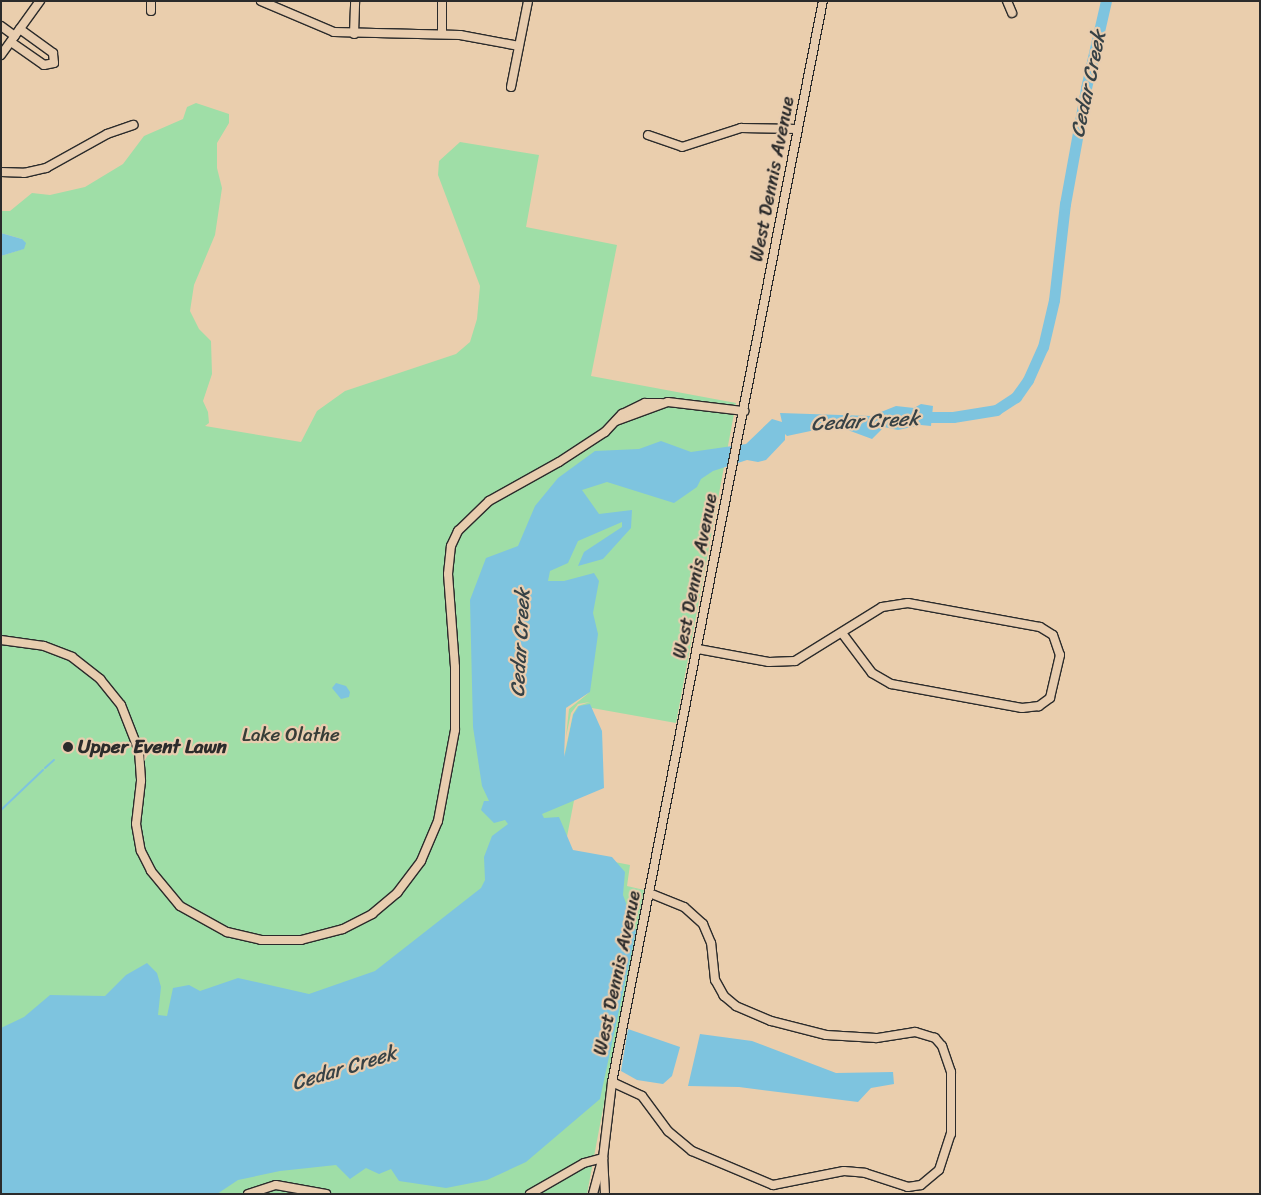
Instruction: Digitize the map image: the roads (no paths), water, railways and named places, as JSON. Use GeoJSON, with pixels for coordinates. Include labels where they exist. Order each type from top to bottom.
{"type":"FeatureCollection","features":[{"type":"Feature","properties":{"kind":"street"},"geometry":{"type":"LineString","coordinates":[[1,55],[40,1]]}},
{"type":"Feature","properties":{"kind":"street"},"geometry":{"type":"LineString","coordinates":[[151,1],[151,11]]}},
{"type":"Feature","properties":{"kind":"street"},"geometry":{"type":"LineString","coordinates":[[261,1],[317,28],[354,34],[442,34],[479,37],[519,46]]}},
{"type":"Feature","properties":{"kind":"street"},"geometry":{"type":"LineString","coordinates":[[354,34],[355,1]]}},
{"type":"Feature","properties":{"kind":"street"},"geometry":{"type":"LineString","coordinates":[[442,1],[442,34]]}},
{"type":"Feature","properties":{"kind":"street"},"geometry":{"type":"LineString","coordinates":[[511,87],[528,1]]}},
{"type":"Feature","properties":{"kind":"street","name":"West Dennis Avenue"},"geometry":{"type":"LineString","coordinates":[[603,1158],[612,1082],[698,650],[823,1]]}},
{"type":"Feature","properties":{"kind":"street"},"geometry":{"type":"LineString","coordinates":[[1007,1],[1012,13]]}},
{"type":"Feature","properties":{"kind":"street"},"geometry":{"type":"LineString","coordinates":[[1,26],[15,36],[44,64],[54,63],[53,53],[15,36]]}},
{"type":"Feature","properties":{"kind":"street"},"geometry":{"type":"LineString","coordinates":[[1,172],[24,173],[46,168],[107,134],[133,125]]}},
{"type":"Feature","properties":{"kind":"street"},"geometry":{"type":"LineString","coordinates":[[648,135],[682,147],[741,128],[798,130]]}},
{"type":"Feature","properties":{"kind":"street"},"geometry":{"type":"LineString","coordinates":[[1,640],[44,646],[72,657],[100,679],[121,705],[139,751],[141,781],[136,824],[142,851],[151,871],[180,906],[214,926],[250,938],[301,940],[343,929],[372,914],[397,894],[421,861],[438,821],[450,771],[455,724],[455,667],[448,574],[451,546],[458,531],[489,501],[559,462],[616,422],[655,408],[661,403],[678,402],[744,411]]}},
{"type":"Feature","properties":{"kind":"street"},"geometry":{"type":"LineString","coordinates":[[698,650],[786,663],[810,654],[842,633],[882,607],[908,603],[1033,626],[1053,634],[1060,655],[1050,698],[1032,709],[891,684],[872,673],[842,633]]}},
{"type":"Feature","properties":{"kind":"street"},"geometry":{"type":"LineString","coordinates":[[612,1082],[642,1096],[668,1131],[692,1151],[773,1185],[788,1185],[844,1171],[867,1174],[907,1186],[921,1185],[939,1170],[951,1134],[951,1072],[942,1046],[935,1038],[915,1032],[876,1038],[826,1035],[771,1021],[736,1006],[724,996],[715,980],[712,943],[703,924],[684,907],[650,894]]}},
{"type":"Feature","properties":{"kind":"street"},"geometry":{"type":"LineString","coordinates":[[530,1194],[584,1163],[603,1158]]}},
{"type":"Feature","properties":{"kind":"street"},"geometry":{"type":"LineString","coordinates":[[593,1194],[603,1158]]}},
{"type":"Feature","properties":{"kind":"street"},"geometry":{"type":"LineString","coordinates":[[603,1158],[605,1194]]}},
{"type":"Feature","properties":{"kind":"street"},"geometry":{"type":"LineString","coordinates":[[248,1194],[276,1185],[326,1194]]}},
{"type":"Feature","properties":{"kind":"water"},"geometry":{"type":"Polygon","coordinates":[[[1,233],[22,239],[26,243],[24,249],[1,256],[1,233]]]}},
{"type":"Feature","properties":{"kind":"water"},"geometry":{"type":"Polygon","coordinates":[[[921,404],[933,406],[931,426],[921,425],[898,430],[884,427],[872,439],[845,429],[820,429],[787,436],[785,434],[785,440],[766,460],[758,462],[747,460],[713,471],[701,479],[697,487],[674,503],[607,482],[582,490],[599,514],[632,510],[631,528],[603,559],[578,566],[584,552],[622,527],[622,522],[578,541],[568,563],[550,571],[548,581],[564,581],[594,573],[599,581],[593,613],[598,634],[590,692],[566,708],[565,754],[573,715],[579,706],[590,704],[602,731],[604,788],[542,814],[544,818],[559,817],[573,850],[612,857],[625,872],[623,895],[636,931],[600,1099],[526,1162],[487,1180],[446,1188],[399,1181],[391,1169],[379,1174],[366,1168],[350,1179],[336,1165],[280,1171],[238,1180],[217,1194],[1,1194],[1,1028],[24,1017],[50,995],[105,996],[126,975],[147,963],[157,973],[161,987],[158,1015],[167,1016],[173,988],[189,985],[200,991],[238,978],[309,994],[375,971],[481,888],[485,880],[484,857],[492,836],[508,824],[505,820],[494,823],[481,810],[484,801],[489,801],[482,786],[473,727],[470,600],[486,558],[518,546],[535,506],[558,478],[595,451],[639,449],[661,441],[691,452],[746,444],[772,419],[782,422],[780,413],[871,416],[896,406],[914,408],[921,404]]]}},
{"type":"Feature","properties":{"kind":"water"},"geometry":{"type":"Polygon","coordinates":[[[336,683],[346,686],[350,692],[349,697],[341,699],[332,688],[336,683]]]}},
{"type":"Feature","properties":{"kind":"water"},"geometry":{"type":"Polygon","coordinates":[[[628,1029],[680,1047],[672,1076],[663,1084],[637,1080],[621,1071],[628,1029]]]}},
{"type":"Feature","properties":{"kind":"water"},"geometry":{"type":"Polygon","coordinates":[[[700,1034],[752,1041],[836,1073],[893,1072],[894,1084],[871,1088],[858,1102],[739,1087],[688,1086],[700,1034]]]}},
{"type":"Feature","properties":{"kind":"waterway","name":"Cedar Creek"},"geometry":{"type":"LineString","coordinates":[[918,417],[953,417],[996,410],[1016,397],[1028,380],[1043,347],[1054,300],[1065,204],[1086,88],[1106,1]]}},
{"type":"Feature","properties":{"kind":"waterway"},"geometry":{"type":"LineString","coordinates":[[45,768],[54,760]]}},
{"type":"Feature","properties":{"kind":"waterway"},"geometry":{"type":"LineString","coordinates":[[1,810],[43,770]]}},
{"type":"Feature","properties":{"kind":"place","name":"Upper Event Lawn"},"geometry":{"type":"Point","coordinates":[68,747]}},
{"type":"Feature","properties":{"kind":"park label","name":"Lake Olathe"},"geometry":{"type":"Point","coordinates":[291,735]}}]}
